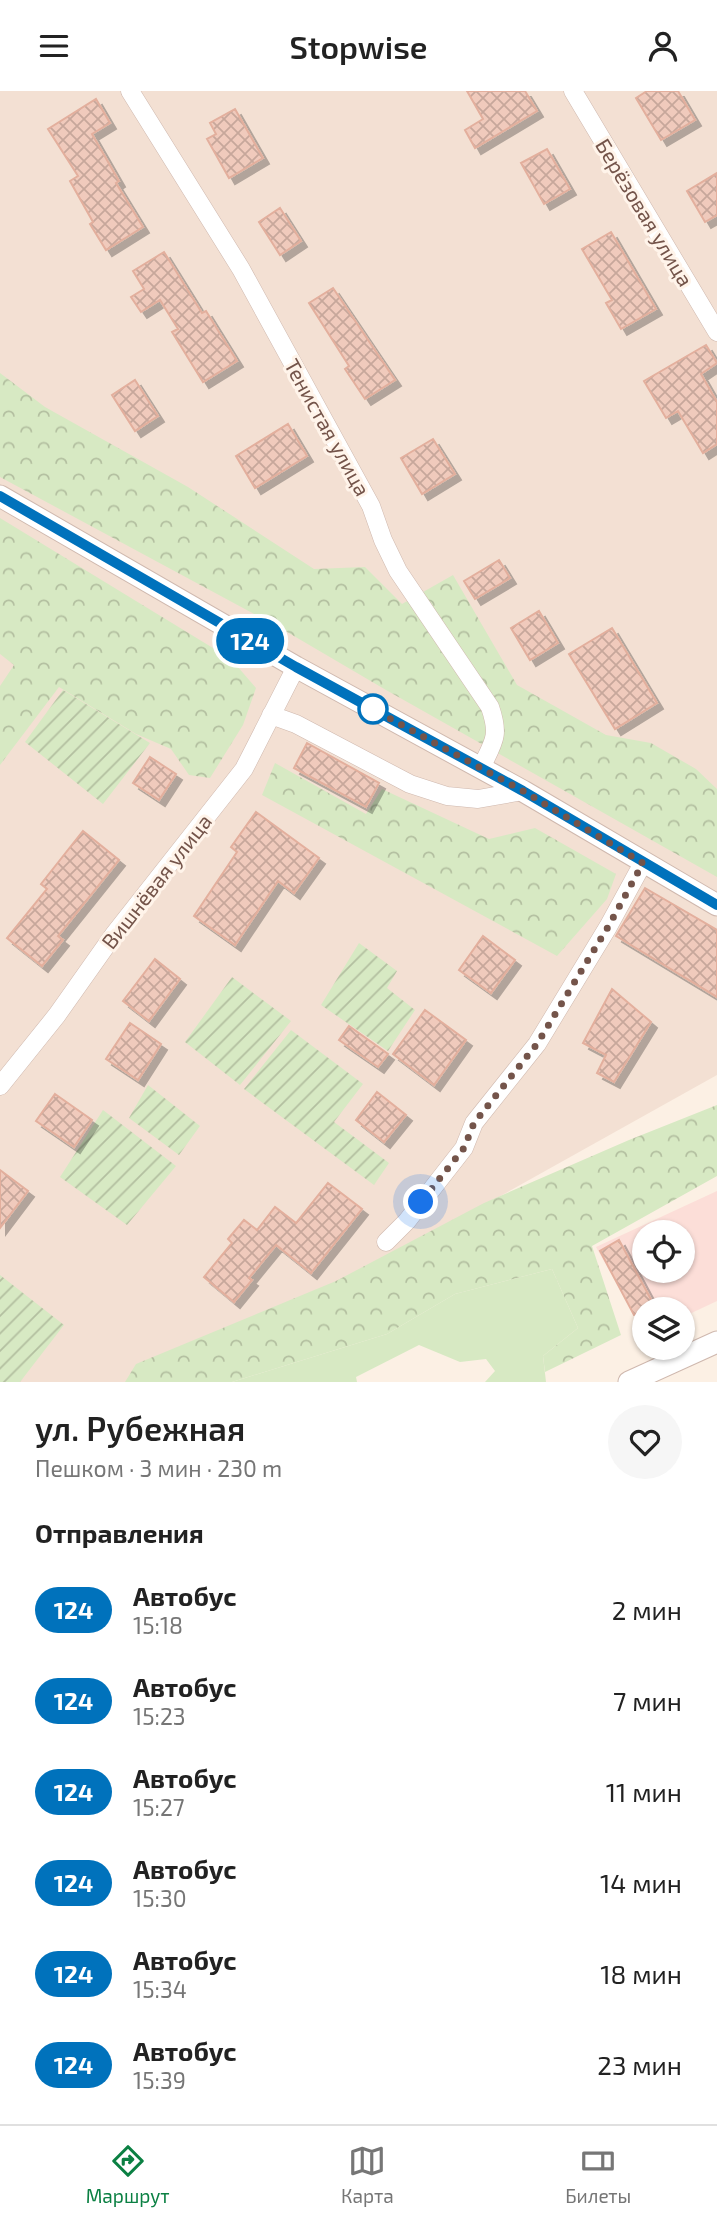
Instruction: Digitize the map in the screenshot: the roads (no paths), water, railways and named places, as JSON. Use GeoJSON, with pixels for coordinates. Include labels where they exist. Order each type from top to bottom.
{"type":"FeatureCollection","features":[{"type":"Feature","properties":{"kind":"street","name":"Тенистая улица"},"geometry":{"type":"LineString","coordinates":[[130,91],[241,269],[371,506],[398,571],[490,707],[496,723],[496,737],[481,768]]}},
{"type":"Feature","properties":{"kind":"street","name":"Берёзовая улица"},"geometry":{"type":"LineString","coordinates":[[573,91],[717,332]]}},
{"type":"Feature","properties":{"kind":"street"},"geometry":{"type":"LineString","coordinates":[[0,496],[296,667],[523,791],[717,905]]}},
{"type":"Feature","properties":{"kind":"street","name":"Вишнёвая улица"},"geometry":{"type":"LineString","coordinates":[[0,1086],[57,1014],[114,933],[244,769],[296,667]]}},
{"type":"Feature","properties":{"kind":"street"},"geometry":{"type":"LineString","coordinates":[[271,715],[296,724],[410,784],[447,796],[478,799],[523,791]]}},
{"type":"Feature","properties":{"kind":"street"},"geometry":{"type":"LineString","coordinates":[[386,1242],[407,1221],[464,1148],[474,1123],[537,1044],[608,927],[643,863]]}},
{"type":"Feature","properties":{"kind":"street"},"geometry":{"type":"LineString","coordinates":[[629,1382],[717,1342]]}}]}
